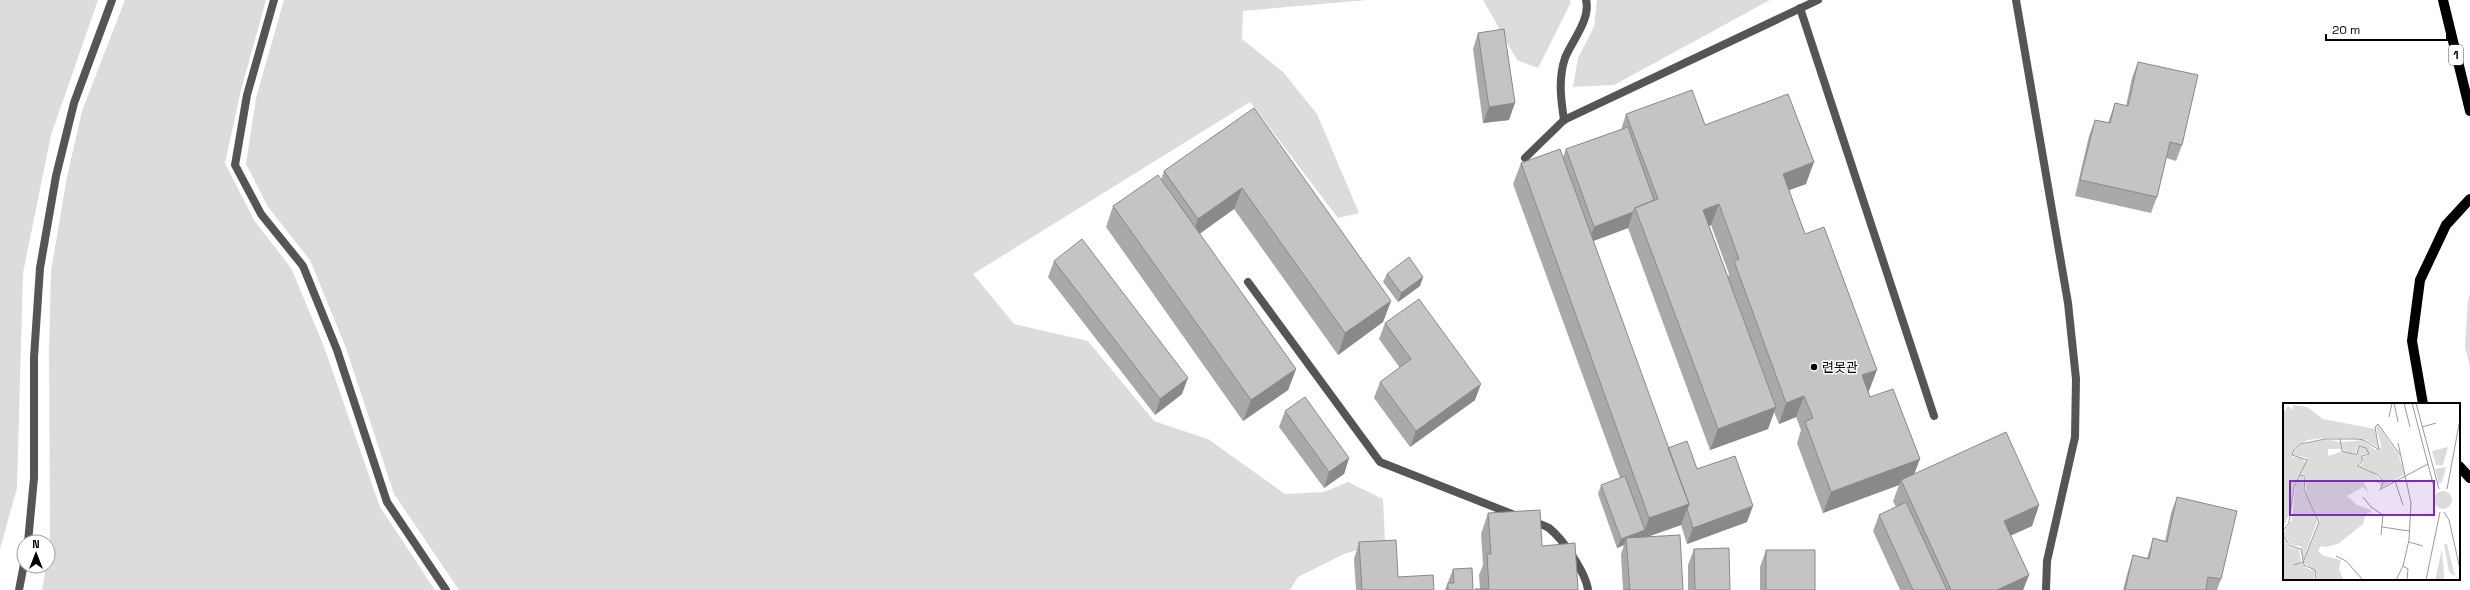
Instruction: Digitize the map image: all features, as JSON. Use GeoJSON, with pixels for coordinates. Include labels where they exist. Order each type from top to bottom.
{"type":"FeatureCollection","features":[{"type":"Feature","properties":{"kind":"main road","name":"1"},"geometry":{"type":"LineString","coordinates":[[2443,0],[2470,111]]}},
{"type":"Feature","properties":{"kind":"main road"},"geometry":{"type":"LineString","coordinates":[[2423,403],[2412,341],[2420,280],[2446,225],[2470,199]]}},
{"type":"Feature","properties":{"kind":"main road"},"geometry":{"type":"LineString","coordinates":[[2460,467],[2470,478]]}},
{"type":"Feature","properties":{"kind":"street"},"geometry":{"type":"LineString","coordinates":[[29,534],[34,478],[34,357],[40,268],[56,176],[74,103],[112,0]]}},
{"type":"Feature","properties":{"kind":"street"},"geometry":{"type":"LineString","coordinates":[[274,0],[247,95],[235,165],[261,214],[303,266],[338,350],[387,502],[446,590]]}},
{"type":"Feature","properties":{"kind":"street"},"geometry":{"type":"LineString","coordinates":[[1564,120],[1560,90],[1565,59],[1582,23],[1586,0]]}},
{"type":"Feature","properties":{"kind":"street"},"geometry":{"type":"LineString","coordinates":[[1525,158],[1564,120],[1818,0]]}},
{"type":"Feature","properties":{"kind":"street"},"geometry":{"type":"LineString","coordinates":[[2016,0],[2068,303],[2076,379],[2075,437],[2047,560],[2046,590]]}},
{"type":"Feature","properties":{"kind":"street"},"geometry":{"type":"LineString","coordinates":[[1800,8],[1934,416]]}},
{"type":"Feature","properties":{"kind":"street"},"geometry":{"type":"LineString","coordinates":[[1248,282],[1380,462],[1549,528],[1572,555],[1588,583],[1588,590]]}},
{"type":"Feature","properties":{"kind":"street"},"geometry":{"type":"LineString","coordinates":[[19,590],[22,574]]}},
{"type":"Feature","properties":{"kind":"shaded area"},"geometry":{"type":"Polygon","coordinates":[[[0,0],[98,0],[51,135],[23,273],[17,488],[0,549],[0,0]]]}},
{"type":"Feature","properties":{"kind":"shaded area"},"geometry":{"type":"Polygon","coordinates":[[[125,0],[266,0],[241,90],[225,163],[254,220],[291,268],[323,344],[380,507],[435,590],[42,590],[45,574],[56,574],[56,534],[50,534],[49,350],[51,271],[67,177],[82,111],[125,0]]]}},
{"type":"Feature","properties":{"kind":"shaded area"},"geometry":{"type":"Polygon","coordinates":[[[284,0],[1367,0],[1243,11],[1242,39],[1283,72],[1317,114],[1359,213],[1338,218],[1250,102],[973,274],[1014,324],[1088,341],[1154,421],[1208,439],[1285,494],[1324,492],[1348,482],[1383,499],[1385,541],[1344,554],[1298,577],[1290,590],[459,590],[394,494],[346,348],[310,260],[268,207],[246,164],[256,98],[284,0]]]}},
{"type":"Feature","properties":{"kind":"shaded area"},"geometry":{"type":"Polygon","coordinates":[[[1483,0],[1569,0],[1571,2],[1538,68],[1517,60],[1483,0]]]}},
{"type":"Feature","properties":{"kind":"shaded area"},"geometry":{"type":"Polygon","coordinates":[[[1597,0],[1770,0],[1614,85],[1573,87],[1578,58],[1594,27],[1597,0]]]}},
{"type":"Feature","properties":{"kind":"shaded area"},"geometry":{"type":"Polygon","coordinates":[[[2470,294],[2470,367],[2465,347],[2468,300],[2470,294]]]}},
{"type":"Feature","properties":{"kind":"building"},"geometry":{"type":"Polygon","coordinates":[[[1504,29],[1515,103],[1489,107],[1478,33],[1504,29]]]}},
{"type":"Feature","properties":{"kind":"building"},"geometry":{"type":"Polygon","coordinates":[[[2138,62],[2198,75],[2182,145],[2170,142],[2157,197],[2080,180],[2095,120],[2110,123],[2115,103],[2128,106],[2138,62]]]}},
{"type":"Feature","properties":{"kind":"building"},"geometry":{"type":"Polygon","coordinates":[[[1692,90],[1705,125],[1788,94],[1814,162],[1783,174],[1805,234],[1824,227],[1877,370],[1862,375],[1870,397],[1893,389],[1920,459],[1831,492],[1805,422],[1813,418],[1804,396],[1786,403],[1734,261],[1739,259],[1719,204],[1703,210],[1776,407],[1718,429],[1635,208],[1658,199],[1626,114],[1692,90]]]}},
{"type":"Feature","properties":{"kind":"building"},"geometry":{"type":"Polygon","coordinates":[[[1254,108],[1391,301],[1345,333],[1242,188],[1198,219],[1164,171],[1254,108]]]}},
{"type":"Feature","properties":{"kind":"building"},"geometry":{"type":"Polygon","coordinates":[[[1628,127],[1654,200],[1635,208],[1633,212],[1594,227],[1566,149],[1628,127]]]}},
{"type":"Feature","properties":{"kind":"building"},"geometry":{"type":"Polygon","coordinates":[[[1560,149],[1689,504],[1649,518],[1521,163],[1560,149]]]}},
{"type":"Feature","properties":{"kind":"building"},"geometry":{"type":"Polygon","coordinates":[[[1158,175],[1296,369],[1251,400],[1113,206],[1158,175]]]}},
{"type":"Feature","properties":{"kind":"building"},"geometry":{"type":"Polygon","coordinates":[[[1082,239],[1188,378],[1160,399],[1054,261],[1082,239]]]}},
{"type":"Feature","properties":{"kind":"building"},"geometry":{"type":"Polygon","coordinates":[[[1409,257],[1423,277],[1401,293],[1387,274],[1409,257]]]}},
{"type":"Feature","properties":{"kind":"building"},"geometry":{"type":"Polygon","coordinates":[[[1419,299],[1481,384],[1416,431],[1380,382],[1411,359],[1385,323],[1419,299]]]}},
{"type":"Feature","properties":{"kind":"building"},"geometry":{"type":"Polygon","coordinates":[[[1305,397],[1349,458],[1329,472],[1285,411],[1305,397]]]}},
{"type":"Feature","properties":{"kind":"building"},"geometry":{"type":"Polygon","coordinates":[[[2006,432],[2039,505],[2004,521],[2029,575],[1997,590],[1951,590],[1901,480],[2006,432]]]}},
{"type":"Feature","properties":{"kind":"building"},"geometry":{"type":"Polygon","coordinates":[[[1687,441],[1697,469],[1735,456],[1753,506],[1693,528],[1687,509],[1689,504],[1668,448],[1687,441]]]}},
{"type":"Feature","properties":{"kind":"building"},"geometry":{"type":"Polygon","coordinates":[[[1625,476],[1645,530],[1621,539],[1601,485],[1625,476]]]}},
{"type":"Feature","properties":{"kind":"building"},"geometry":{"type":"Polygon","coordinates":[[[2177,497],[2237,511],[2221,579],[2208,577],[2206,590],[2125,590],[2133,555],[2149,559],[2153,538],[2167,542],[2177,497]]]}},
{"type":"Feature","properties":{"kind":"building"},"geometry":{"type":"Polygon","coordinates":[[[1906,502],[1947,590],[1913,590],[1879,515],[1906,502]]]}},
{"type":"Feature","properties":{"kind":"building"},"geometry":{"type":"Polygon","coordinates":[[[1540,510],[1542,546],[1575,543],[1578,590],[1475,590],[1489,589],[1487,554],[1491,554],[1488,513],[1540,510]]]}},
{"type":"Feature","properties":{"kind":"building"},"geometry":{"type":"Polygon","coordinates":[[[1680,535],[1683,590],[1630,590],[1626,538],[1680,535]]]}},
{"type":"Feature","properties":{"kind":"building"},"geometry":{"type":"Polygon","coordinates":[[[1396,540],[1398,577],[1433,575],[1434,590],[1362,590],[1359,542],[1396,540]]]}},
{"type":"Feature","properties":{"kind":"building"},"geometry":{"type":"Polygon","coordinates":[[[1729,548],[1730,590],[1695,590],[1694,549],[1729,548]]]}},
{"type":"Feature","properties":{"kind":"building"},"geometry":{"type":"Polygon","coordinates":[[[1766,550],[1815,550],[1815,590],[1766,590],[1766,550]]]}},
{"type":"Feature","properties":{"kind":"building"},"geometry":{"type":"Polygon","coordinates":[[[1472,568],[1473,590],[1448,590],[1448,583],[1454,583],[1453,569],[1472,568]]]}},
{"type":"Feature","properties":{"kind":"place","name":"련못관"},"geometry":{"type":"Point","coordinates":[1814,367]}}]}
